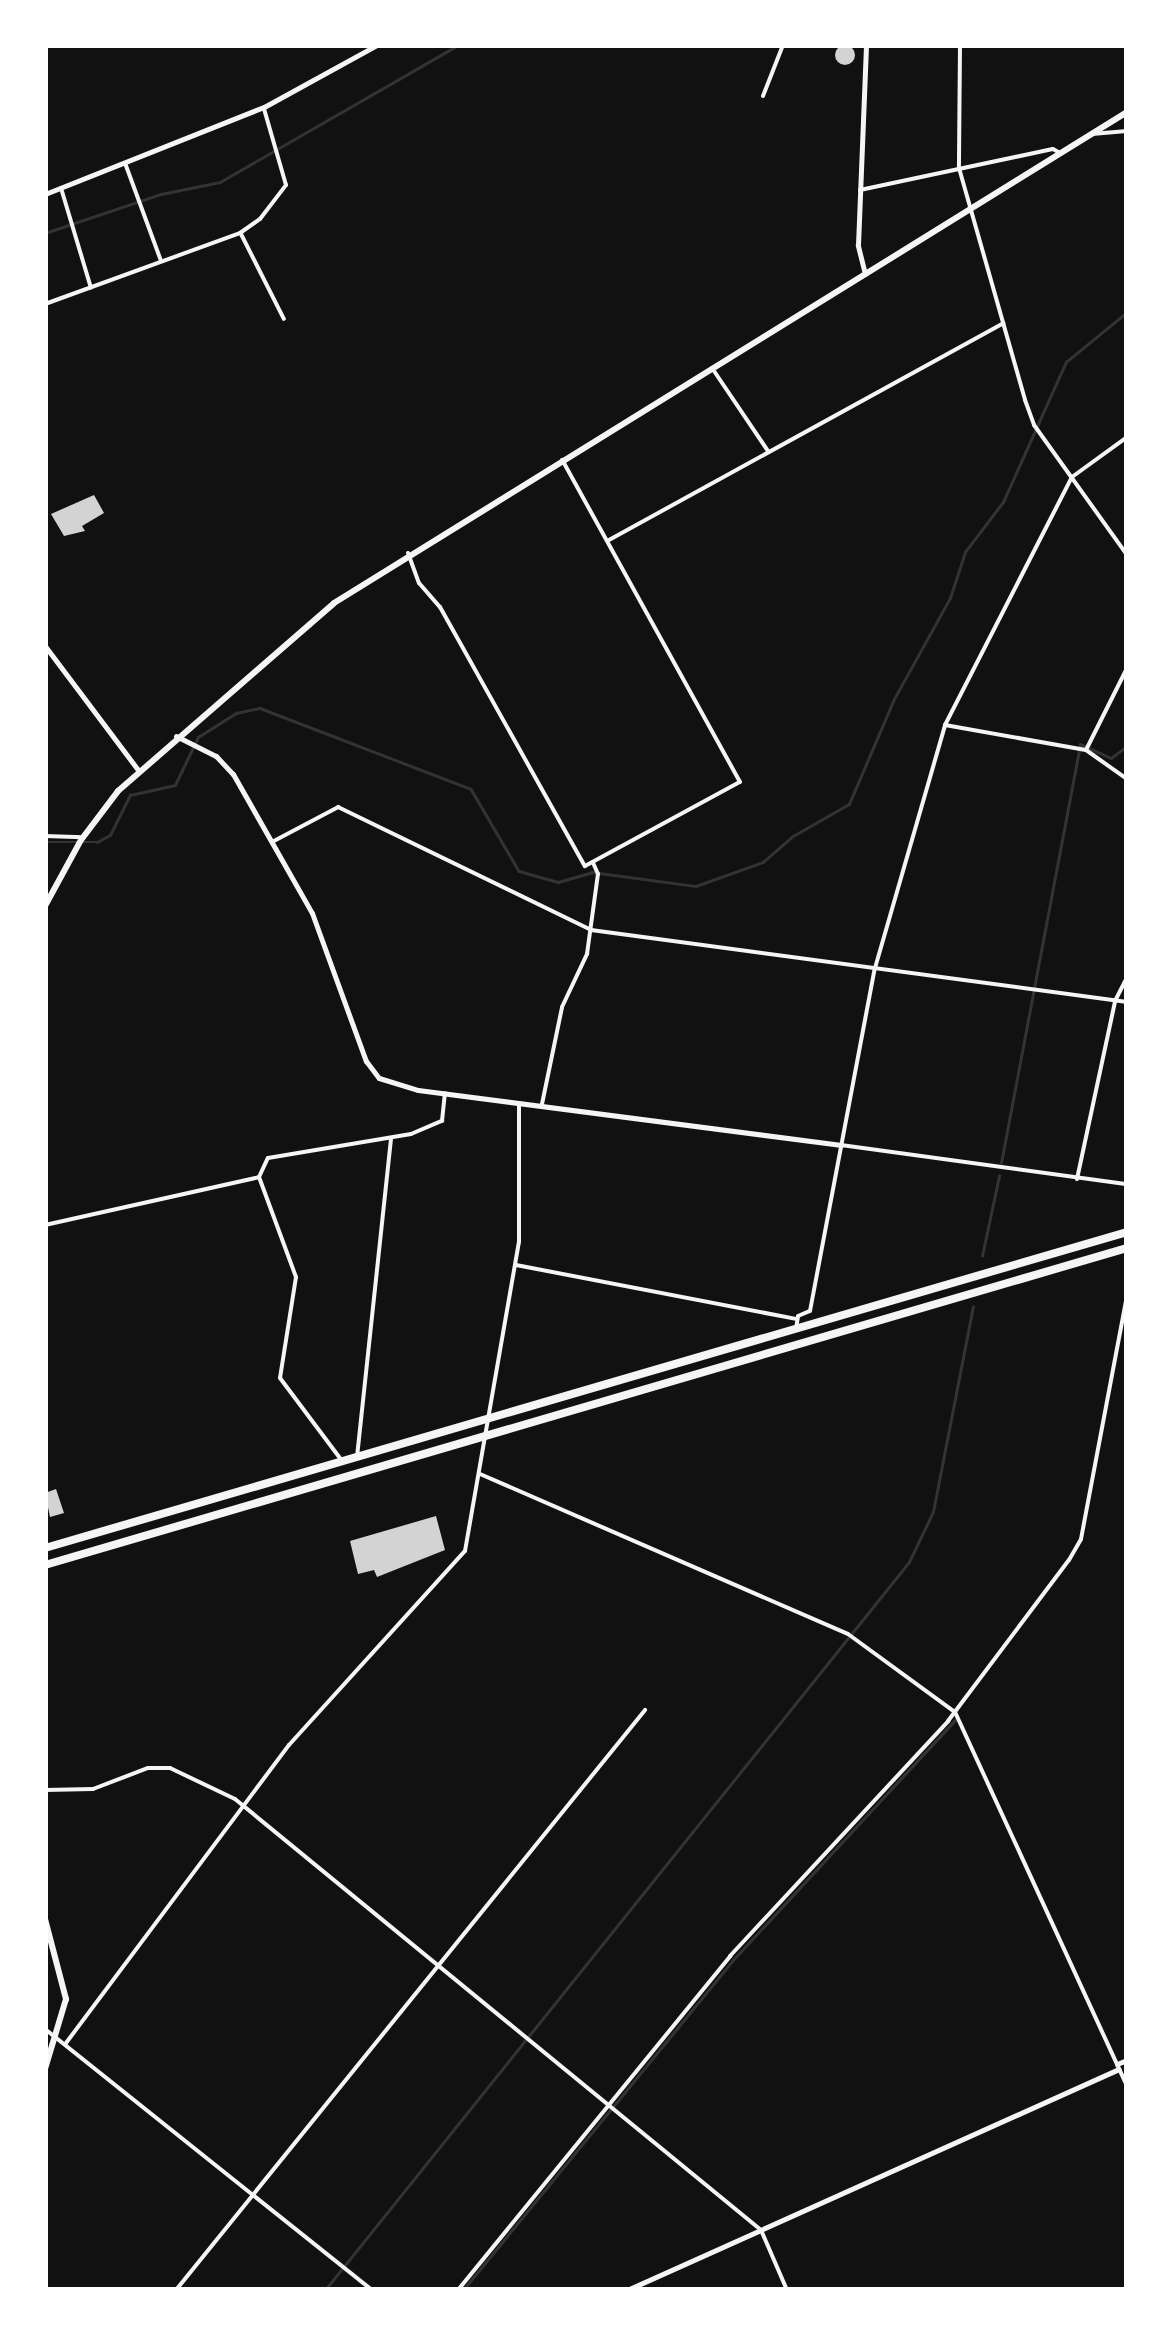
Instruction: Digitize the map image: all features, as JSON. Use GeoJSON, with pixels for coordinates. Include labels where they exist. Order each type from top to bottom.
{"type":"FeatureCollection","features":[{"type":"Feature","properties":{"kind":"highway"},"geometry":{"type":"LineString","coordinates":[[45,1548],[1127,1232]]}},
{"type":"Feature","properties":{"kind":"highway"},"geometry":{"type":"LineString","coordinates":[[45,1565],[1127,1248]]}},
{"type":"Feature","properties":{"kind":"main road"},"geometry":{"type":"LineString","coordinates":[[45,906],[82,838],[138,770],[289,637],[408,553],[1127,112]]}},
{"type":"Feature","properties":{"kind":"main road"},"geometry":{"type":"LineString","coordinates":[[45,1919],[65,1986],[62,2041],[45,2069]]}},
{"type":"Feature","properties":{"kind":"street"},"geometry":{"type":"LineString","coordinates":[[45,194],[264,107],[377,45]]}},
{"type":"Feature","properties":{"kind":"street"},"geometry":{"type":"LineString","coordinates":[[763,96],[783,45]]}},
{"type":"Feature","properties":{"kind":"street"},"geometry":{"type":"LineString","coordinates":[[865,274],[858,245],[866,45]]}},
{"type":"Feature","properties":{"kind":"street"},"geometry":{"type":"LineString","coordinates":[[960,45],[958,168],[1034,425],[1127,555]]}},
{"type":"Feature","properties":{"kind":"street"},"geometry":{"type":"LineString","coordinates":[[45,304],[240,233],[284,194],[264,107]]}},
{"type":"Feature","properties":{"kind":"street"},"geometry":{"type":"LineString","coordinates":[[1092,134],[1127,131]]}},
{"type":"Feature","properties":{"kind":"street"},"geometry":{"type":"LineString","coordinates":[[860,190],[1053,149],[1060,154]]}},
{"type":"Feature","properties":{"kind":"street"},"geometry":{"type":"LineString","coordinates":[[125,163],[161,262]]}},
{"type":"Feature","properties":{"kind":"street"},"geometry":{"type":"LineString","coordinates":[[61,188],[90,288]]}},
{"type":"Feature","properties":{"kind":"street"},"geometry":{"type":"LineString","coordinates":[[240,233],[284,319]]}},
{"type":"Feature","properties":{"kind":"street"},"geometry":{"type":"LineString","coordinates":[[607,541],[1003,323]]}},
{"type":"Feature","properties":{"kind":"street"},"geometry":{"type":"LineString","coordinates":[[712,368],[768,452]]}},
{"type":"Feature","properties":{"kind":"street"},"geometry":{"type":"LineString","coordinates":[[515,1265],[796,1319],[810,1311],[875,968],[945,725],[1072,477],[1127,437]]}},
{"type":"Feature","properties":{"kind":"street"},"geometry":{"type":"LineString","coordinates":[[408,553],[419,583],[440,607],[585,866],[740,782],[562,460]]}},
{"type":"Feature","properties":{"kind":"street"},"geometry":{"type":"LineString","coordinates":[[45,646],[138,770]]}},
{"type":"Feature","properties":{"kind":"street"},"geometry":{"type":"LineString","coordinates":[[1086,750],[1127,668]]}},
{"type":"Feature","properties":{"kind":"street"},"geometry":{"type":"LineString","coordinates":[[945,725],[1086,750],[1127,778]]}},
{"type":"Feature","properties":{"kind":"street"},"geometry":{"type":"LineString","coordinates":[[176,736],[228,766],[312,913],[372,1071],[399,1087],[1127,1184]]}},
{"type":"Feature","properties":{"kind":"street"},"geometry":{"type":"LineString","coordinates":[[272,842],[338,807],[591,930],[1127,1002]]}},
{"type":"Feature","properties":{"kind":"street"},"geometry":{"type":"LineString","coordinates":[[45,836],[82,838]]}},
{"type":"Feature","properties":{"kind":"street"},"geometry":{"type":"LineString","coordinates":[[542,1104],[562,1007],[587,954],[593,863]]}},
{"type":"Feature","properties":{"kind":"street"},"geometry":{"type":"LineString","coordinates":[[1077,1179],[1115,1001],[1127,977]]}},
{"type":"Feature","properties":{"kind":"street"},"geometry":{"type":"LineString","coordinates":[[342,1461],[280,1378],[296,1278],[259,1177],[268,1158],[391,1139],[442,1122],[445,1092]]}},
{"type":"Feature","properties":{"kind":"street"},"geometry":{"type":"LineString","coordinates":[[62,2041],[289,1745],[465,1551],[515,1265],[519,1102]]}},
{"type":"Feature","properties":{"kind":"street"},"geometry":{"type":"LineString","coordinates":[[357,1457],[391,1139]]}},
{"type":"Feature","properties":{"kind":"street"},"geometry":{"type":"LineString","coordinates":[[45,1225],[259,1177]]}},
{"type":"Feature","properties":{"kind":"street"},"geometry":{"type":"LineString","coordinates":[[458,2290],[730,1956],[954,1712],[1081,1539],[1127,1296]]}},
{"type":"Feature","properties":{"kind":"street"},"geometry":{"type":"LineString","coordinates":[[796,1319],[796,1330]]}},
{"type":"Feature","properties":{"kind":"street"},"geometry":{"type":"LineString","coordinates":[[480,1474],[848,1634],[954,1712],[1127,2086]]}},
{"type":"Feature","properties":{"kind":"street"},"geometry":{"type":"LineString","coordinates":[[176,2290],[646,1710]]}},
{"type":"Feature","properties":{"kind":"street"},"geometry":{"type":"LineString","coordinates":[[45,1790],[93,1789],[148,1768],[170,1768],[242,1807],[761,2230],[787,2290]]}},
{"type":"Feature","properties":{"kind":"street"},"geometry":{"type":"LineString","coordinates":[[45,2029],[372,2290]]}},
{"type":"Feature","properties":{"kind":"street"},"geometry":{"type":"LineString","coordinates":[[627,2290],[1127,2060]]}},
{"type":"Feature","properties":{"kind":"building"},"geometry":{"type":"Polygon","coordinates":[[[845,45],[855,55],[845,65],[835,55],[845,45]]]}},
{"type":"Feature","properties":{"kind":"building"},"geometry":{"type":"Polygon","coordinates":[[[94,495],[104,513],[82,526],[85,531],[64,536],[51,514],[94,495]]]}},
{"type":"Feature","properties":{"kind":"building"},"geometry":{"type":"Polygon","coordinates":[[[56,1489],[64,1513],[50,1517],[45,1493],[56,1489]]]}},
{"type":"Feature","properties":{"kind":"building"},"geometry":{"type":"Polygon","coordinates":[[[436,1516],[445,1550],[377,1577],[374,1570],[358,1574],[350,1541],[436,1516]]]}},
{"type":"Feature","properties":{"kind":"waterway"},"geometry":{"type":"LineString","coordinates":[[45,233],[161,194],[220,182],[458,45]]}},
{"type":"Feature","properties":{"kind":"waterway"},"geometry":{"type":"LineString","coordinates":[[45,842],[97,842],[110,835],[130,795],[175,785],[198,737],[236,713],[260,708],[471,789],[519,871],[558,882],[592,872],[696,886],[763,862],[793,836],[849,804],[894,699],[950,598],[965,552],[1003,502],[1066,362],[1127,312]]}},
{"type":"Feature","properties":{"kind":"waterway"},"geometry":{"type":"LineString","coordinates":[[1001,1163],[1080,744],[1111,758],[1127,746]]}},
{"type":"Feature","properties":{"kind":"waterway"},"geometry":{"type":"LineString","coordinates":[[982,1256],[999,1176]]}},
{"type":"Feature","properties":{"kind":"waterway"},"geometry":{"type":"LineString","coordinates":[[325,2290],[909,1562],[933,1512],[973,1307]]}},
{"type":"Feature","properties":{"kind":"waterway"},"geometry":{"type":"LineString","coordinates":[[463,2290],[732,1961],[955,1720]]}}]}
